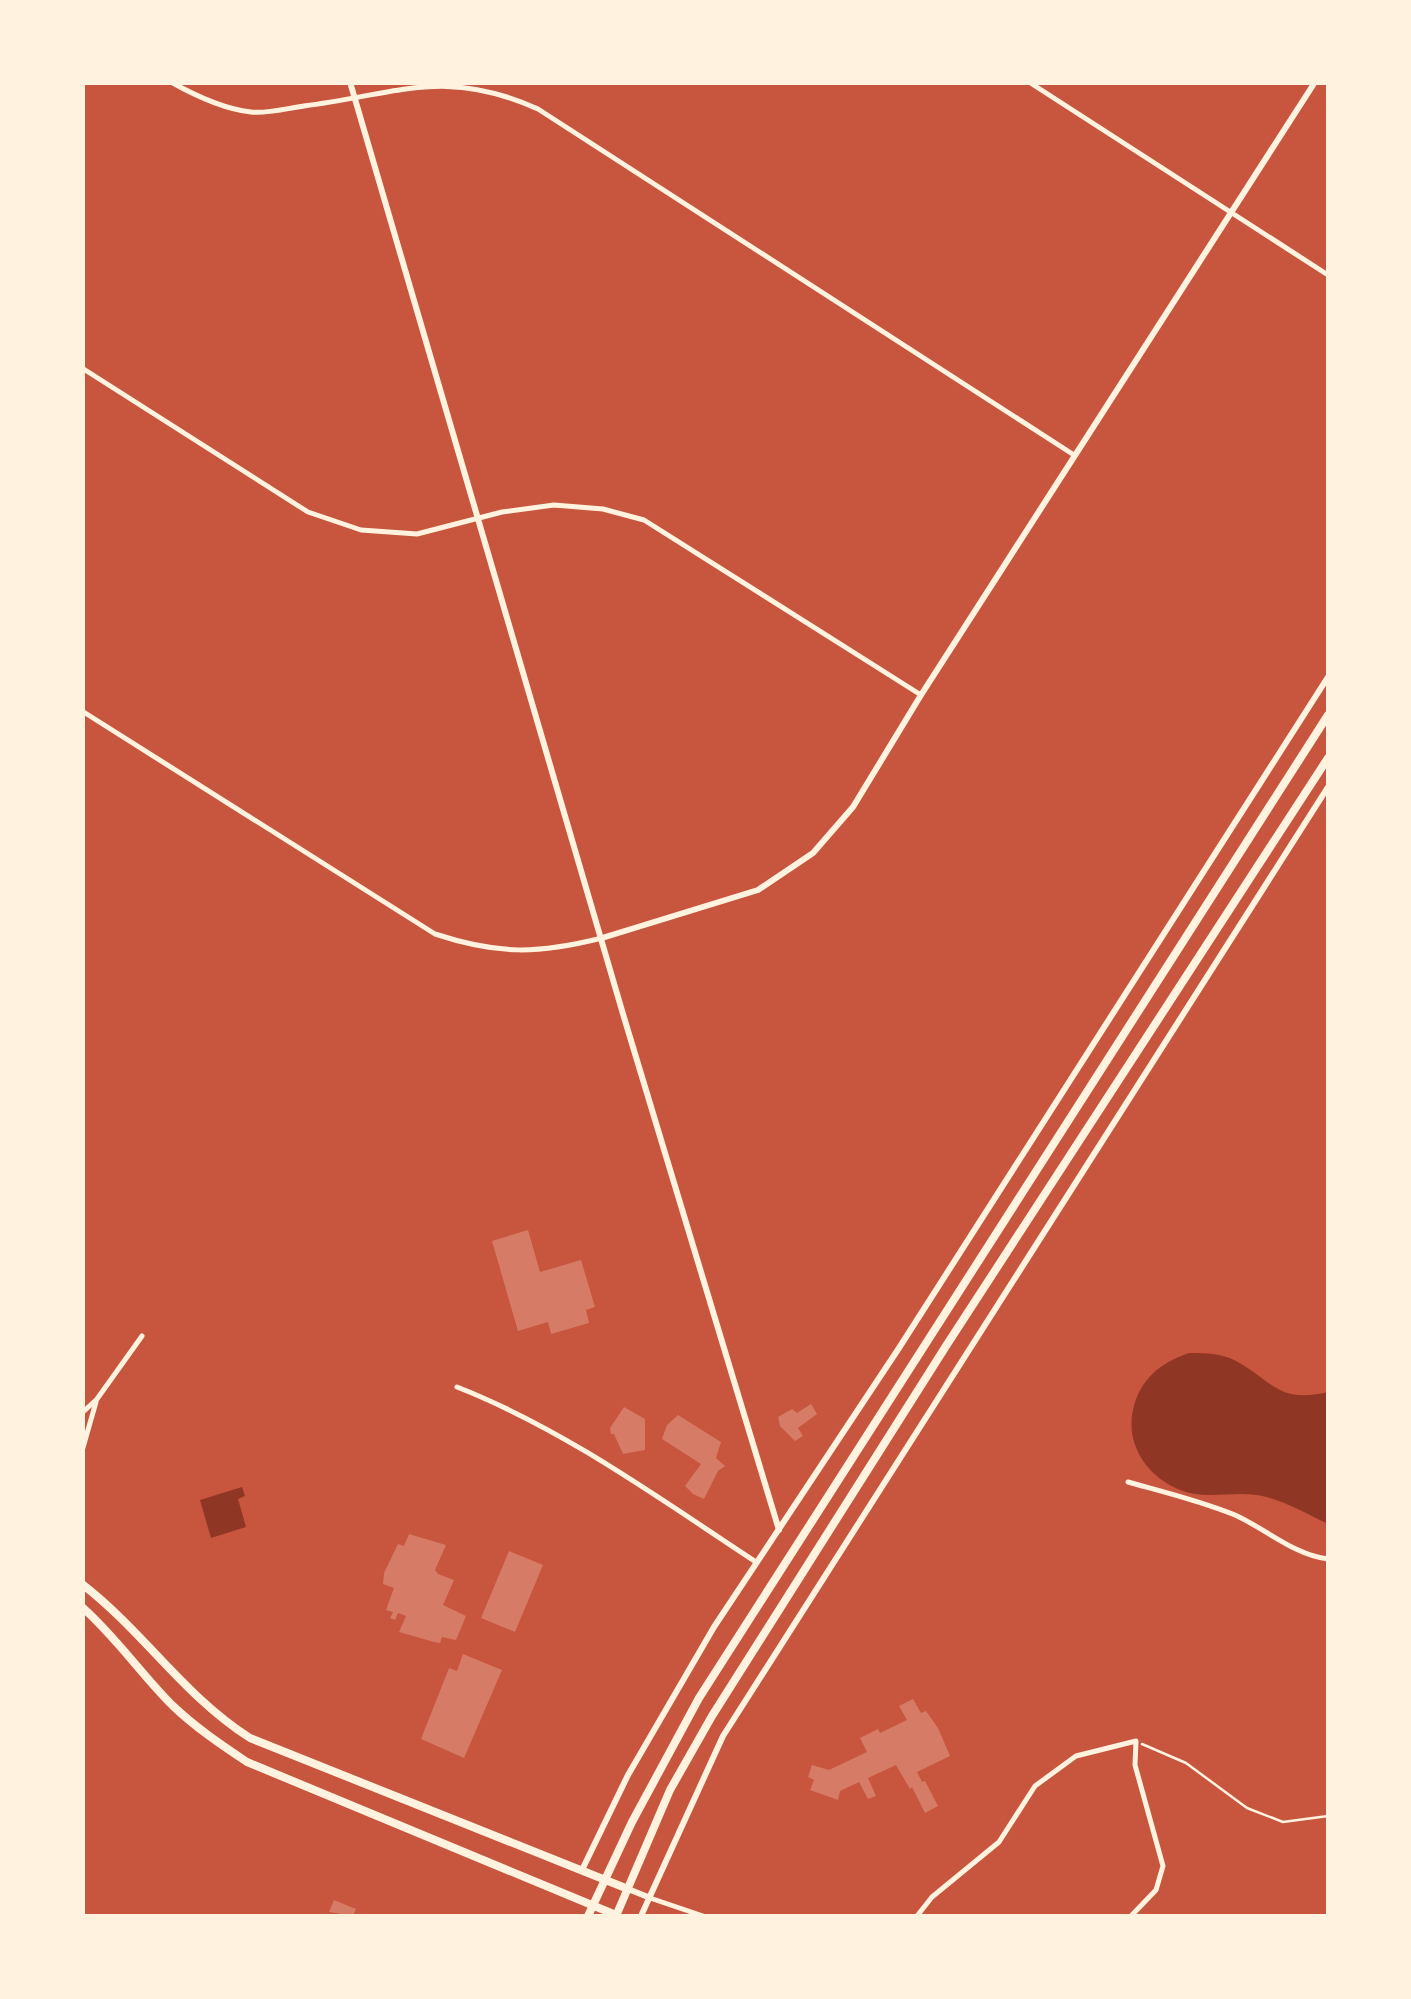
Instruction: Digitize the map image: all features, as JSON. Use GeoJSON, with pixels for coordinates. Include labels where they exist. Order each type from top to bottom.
{"type":"FeatureCollection","features":[{"type":"Feature","properties":{"kind":"main road"},"geometry":{"type":"LineString","coordinates":[[588,1916],[662,1764],[708,1683],[1328,715]]}},
{"type":"Feature","properties":{"kind":"main road"},"geometry":{"type":"LineString","coordinates":[[82,1607],[110,1631],[183,1715],[247,1762],[617,1916],[670,1790],[712,1716],[946,1346],[1328,758]]}},
{"type":"Feature","properties":{"kind":"main road"},"geometry":{"type":"LineString","coordinates":[[82,1584],[138,1632],[189,1692],[250,1738],[628,1889]]}},
{"type":"Feature","properties":{"kind":"street"},"geometry":{"type":"LineString","coordinates":[[171,82],[192,94],[251,112],[355,99],[426,84],[455,84],[507,95],[538,109],[1075,455]]}},
{"type":"Feature","properties":{"kind":"street"},"geometry":{"type":"LineString","coordinates":[[350,82],[779,1530]]}},
{"type":"Feature","properties":{"kind":"street"},"geometry":{"type":"LineString","coordinates":[[1029,82],[1328,275]]}},
{"type":"Feature","properties":{"kind":"street"},"geometry":{"type":"LineString","coordinates":[[82,711],[435,934],[488,950],[563,948],[758,890],[812,853],[853,807],[1315,82]]}},
{"type":"Feature","properties":{"kind":"street"},"geometry":{"type":"LineString","coordinates":[[82,368],[308,512],[361,530],[417,534],[554,505],[603,508],[644,520],[922,695]]}},
{"type":"Feature","properties":{"kind":"street"},"geometry":{"type":"LineString","coordinates":[[582,1870],[670,1698],[1328,677]]}},
{"type":"Feature","properties":{"kind":"street"},"geometry":{"type":"LineString","coordinates":[[641,1916],[723,1736],[1328,787]]}},
{"type":"Feature","properties":{"kind":"street"},"geometry":{"type":"LineString","coordinates":[[82,1413],[97,1399],[142,1336]]}},
{"type":"Feature","properties":{"kind":"street"},"geometry":{"type":"LineString","coordinates":[[457,1387],[503,1405],[596,1458],[756,1562]]}},
{"type":"Feature","properties":{"kind":"street"},"geometry":{"type":"LineString","coordinates":[[82,1451],[97,1399]]}},
{"type":"Feature","properties":{"kind":"street"},"geometry":{"type":"LineString","coordinates":[[1128,1482],[1212,1506],[1328,1559]]}},
{"type":"Feature","properties":{"kind":"street"},"geometry":{"type":"LineString","coordinates":[[916,1916],[932,1896],[999,1842],[1035,1786],[1076,1756],[1136,1741],[1135,1765],[1163,1866],[1156,1890],[1131,1916]]}},
{"type":"Feature","properties":{"kind":"street"},"geometry":{"type":"LineString","coordinates":[[628,1889],[703,1916]]}},
{"type":"Feature","properties":{"kind":"path"},"geometry":{"type":"LineString","coordinates":[[1136,1741],[1186,1763],[1248,1808],[1283,1822],[1328,1816]]}},
{"type":"Feature","properties":{"kind":"shaded area"},"geometry":{"type":"Polygon","coordinates":[[[1189,1353],[1230,1358],[1287,1393],[1328,1392],[1328,1524],[1266,1497],[1203,1495],[1181,1490],[1146,1465],[1133,1439],[1131,1425],[1136,1399],[1153,1374],[1189,1353]]]}},
{"type":"Feature","properties":{"kind":"shaded area"},"geometry":{"type":"Polygon","coordinates":[[[242,1487],[245,1496],[238,1499],[246,1527],[211,1538],[200,1500],[242,1487]]]}},
{"type":"Feature","properties":{"kind":"building"},"geometry":{"type":"Polygon","coordinates":[[[528,1230],[540,1272],[581,1260],[595,1307],[586,1310],[589,1323],[551,1334],[548,1322],[518,1331],[492,1241],[528,1230]]]}},
{"type":"Feature","properties":{"kind":"building"},"geometry":{"type":"Polygon","coordinates":[[[811,1404],[817,1414],[798,1428],[803,1436],[795,1441],[780,1426],[778,1417],[792,1409],[797,1413],[811,1404]]]}},
{"type":"Feature","properties":{"kind":"building"},"geometry":{"type":"Polygon","coordinates":[[[624,1407],[645,1419],[645,1450],[623,1454],[611,1434],[610,1428],[624,1407]]]}},
{"type":"Feature","properties":{"kind":"building"},"geometry":{"type":"Polygon","coordinates":[[[678,1415],[721,1442],[716,1458],[725,1466],[718,1471],[704,1499],[685,1486],[701,1464],[662,1439],[667,1425],[678,1415]]]}},
{"type":"Feature","properties":{"kind":"building"},"geometry":{"type":"Polygon","coordinates":[[[409,1534],[446,1545],[435,1570],[454,1580],[443,1605],[466,1616],[456,1640],[442,1637],[440,1643],[399,1632],[406,1616],[398,1613],[395,1620],[390,1618],[393,1612],[386,1610],[394,1588],[383,1584],[384,1573],[398,1544],[404,1546],[409,1534]]]}},
{"type":"Feature","properties":{"kind":"building"},"geometry":{"type":"Polygon","coordinates":[[[509,1551],[543,1565],[515,1632],[481,1618],[509,1551]]]}},
{"type":"Feature","properties":{"kind":"building"},"geometry":{"type":"Polygon","coordinates":[[[463,1654],[502,1670],[464,1758],[421,1739],[449,1668],[457,1671],[463,1654]]]}},
{"type":"Feature","properties":{"kind":"building"},"geometry":{"type":"Polygon","coordinates":[[[913,1699],[921,1713],[926,1711],[938,1728],[950,1756],[917,1772],[938,1806],[925,1813],[896,1765],[868,1778],[876,1796],[868,1799],[859,1782],[840,1791],[838,1800],[810,1790],[814,1780],[808,1777],[812,1765],[829,1770],[867,1752],[860,1738],[907,1720],[899,1706],[913,1699]]]}},
{"type":"Feature","properties":{"kind":"building"},"geometry":{"type":"Polygon","coordinates":[[[334,1900],[356,1909],[353,1916],[329,1912],[334,1900]]]}}]}
